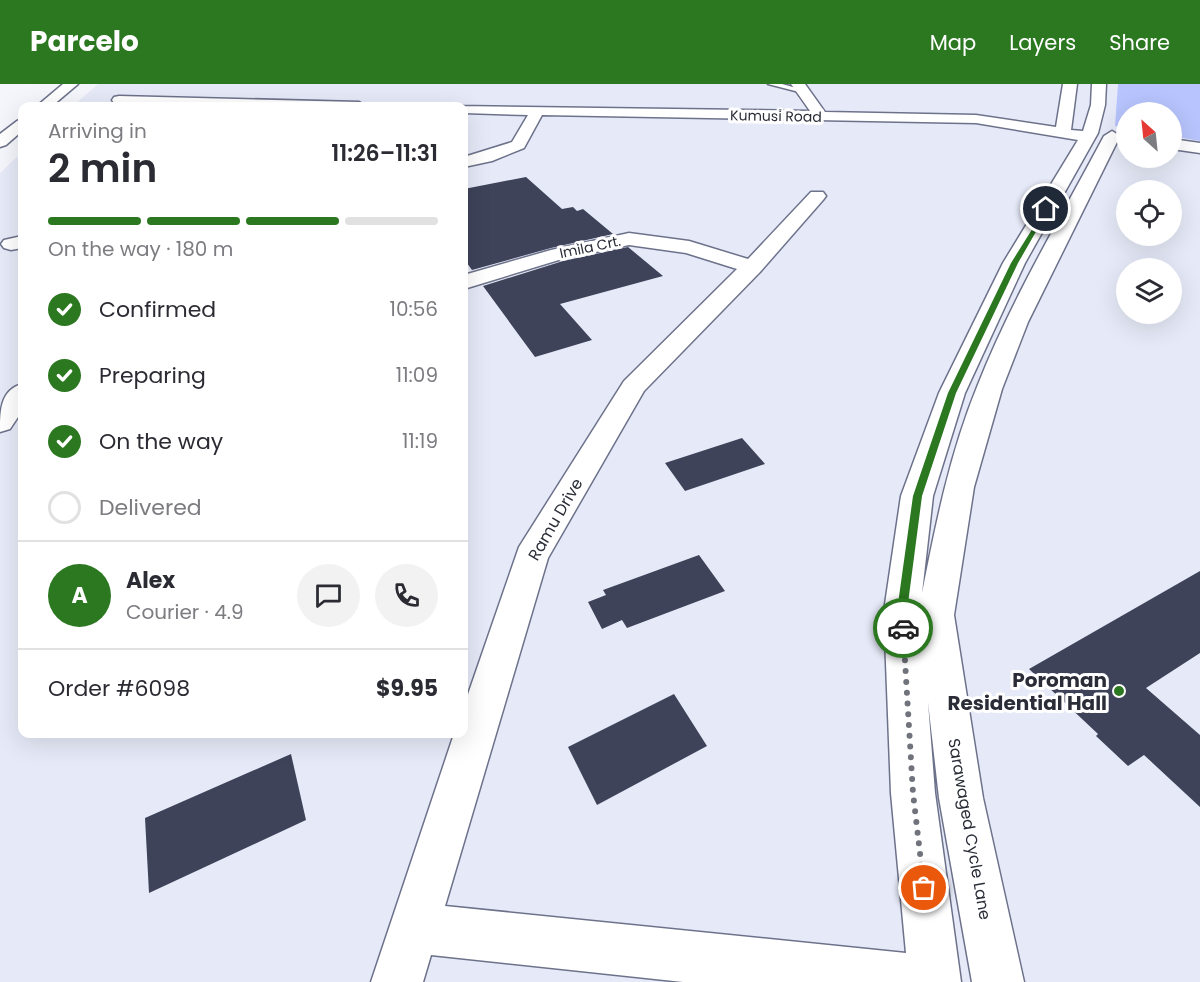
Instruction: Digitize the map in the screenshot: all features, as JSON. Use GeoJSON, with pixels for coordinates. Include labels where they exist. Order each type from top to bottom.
{"type":"FeatureCollection","features":[{"type":"Feature","properties":{"kind":"street"},"geometry":{"type":"LineString","coordinates":[[49,102],[71,84]]}},
{"type":"Feature","properties":{"kind":"street","name":"Sarawaged Cycle Lane"},"geometry":{"type":"LineString","coordinates":[[998,982],[961,798],[936,615],[959,487],[989,389],[1096,135],[1070,84]]}},
{"type":"Feature","properties":{"kind":"street"},"geometry":{"type":"LineString","coordinates":[[935,982],[913,793],[902,611],[917,496],[952,393],[1014,263],[1096,135],[1099,84]]}},
{"type":"Feature","properties":{"kind":"street"},"geometry":{"type":"LineString","coordinates":[[800,88],[821,116]]}},
{"type":"Feature","properties":{"kind":"street"},"geometry":{"type":"LineString","coordinates":[[119,100],[199,102]]}},
{"type":"Feature","properties":{"kind":"street","name":"Kumusi Road"},"geometry":{"type":"LineString","coordinates":[[468,109],[976,119],[1096,135]]}},
{"type":"Feature","properties":{"kind":"street"},"geometry":{"type":"LineString","coordinates":[[468,161],[518,145],[537,111]]}},
{"type":"Feature","properties":{"kind":"street"},"geometry":{"type":"LineString","coordinates":[[0,142],[18,127]]}},
{"type":"Feature","properties":{"kind":"street"},"geometry":{"type":"LineString","coordinates":[[1182,145],[1200,148]]}},
{"type":"Feature","properties":{"kind":"street","name":"Ramu Drive"},"geometry":{"type":"LineString","coordinates":[[397,982],[531,556],[633,387],[752,267],[817,196]]}},
{"type":"Feature","properties":{"kind":"street","name":"Imila Crt."},"geometry":{"type":"LineString","coordinates":[[468,281],[558,254],[629,239],[689,247],[752,267]]}},
{"type":"Feature","properties":{"kind":"street"},"geometry":{"type":"LineString","coordinates":[[0,423],[18,398]]}},
{"type":"Feature","properties":{"kind":"street"},"geometry":{"type":"LineString","coordinates":[[413,928],[928,982]]}},
{"type":"Feature","properties":{"kind":"lane"},"geometry":{"type":"LineString","coordinates":[[772,84],[800,88]]}},
{"type":"Feature","properties":{"kind":"shaded area"},"geometry":{"type":"Polygon","coordinates":[[[98,84],[1200,84],[1200,982],[0,982],[0,173],[18,156],[18,738],[468,738],[468,102],[78,102],[98,84]]]}},
{"type":"Feature","properties":{"kind":"shaded area"},"geometry":{"type":"Polygon","coordinates":[[[1118,84],[1200,84],[1200,141],[1182,138],[1182,102],[1117,102],[1118,84]]]}},
{"type":"Feature","properties":{"kind":"building"},"geometry":{"type":"Polygon","coordinates":[[[526,177],[562,209],[573,207],[577,211],[583,209],[613,234],[472,270],[468,264],[468,188],[526,177]]]}},
{"type":"Feature","properties":{"kind":"building"},"geometry":{"type":"Polygon","coordinates":[[[628,247],[663,276],[560,304],[592,340],[535,357],[483,286],[563,261],[628,247]]]}},
{"type":"Feature","properties":{"kind":"building"},"geometry":{"type":"Polygon","coordinates":[[[742,438],[765,464],[685,491],[665,463],[742,438]]]}},
{"type":"Feature","properties":{"kind":"building"},"geometry":{"type":"Polygon","coordinates":[[[699,555],[725,591],[627,628],[622,620],[602,629],[588,602],[606,595],[603,590],[699,555]]]}},
{"type":"Feature","properties":{"kind":"building","name":"Poroman Residential Hall"},"geometry":{"type":"Polygon","coordinates":[[[1200,571],[1200,653],[1146,688],[1200,735],[1200,807],[1144,755],[1128,766],[1096,736],[1098,734],[1029,669],[1200,571]]]}},
{"type":"Feature","properties":{"kind":"building"},"geometry":{"type":"Polygon","coordinates":[[[674,694],[707,746],[597,805],[568,747],[674,694]]]}},
{"type":"Feature","properties":{"kind":"building"},"geometry":{"type":"Polygon","coordinates":[[[291,754],[306,820],[149,893],[145,818],[291,754]]]}},
{"type":"Feature","properties":{"kind":"way so far"},"geometry":{"type":"LineString","coordinates":[[903,628],[913,793],[924,888]]}},
{"type":"Feature","properties":{"kind":"place","name":"Poroman Residential Hall"},"geometry":{"type":"Point","coordinates":[1119,691]}},
{"type":"Feature","properties":{"kind":"route"},"geometry":{"type":"LineString","coordinates":[[903,628],[902,611],[917,496],[952,393],[1014,263],[1046,209]]}}]}
